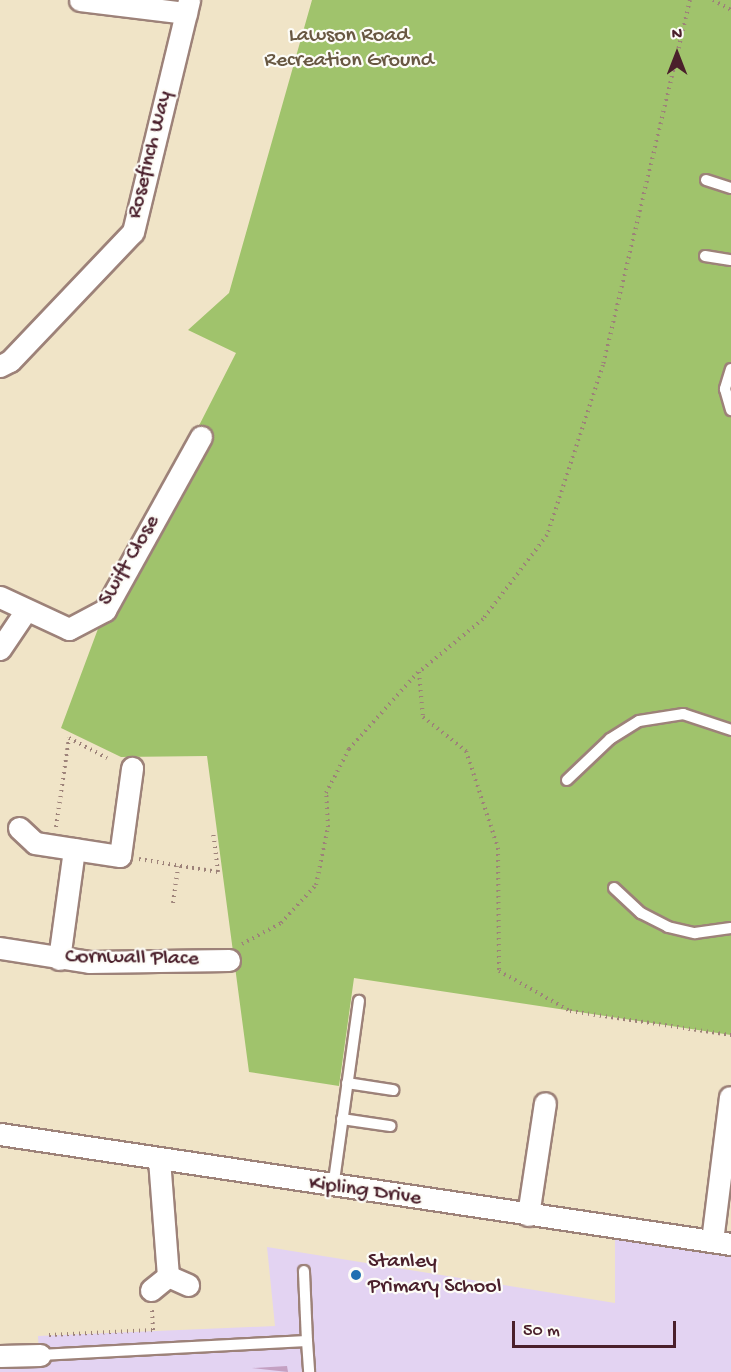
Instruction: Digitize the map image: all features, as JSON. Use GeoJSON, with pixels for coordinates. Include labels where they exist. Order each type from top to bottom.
{"type":"FeatureCollection","features":[{"type":"Feature","properties":{"kind":"street"},"geometry":{"type":"LineString","coordinates":[[80,0],[188,7]]}},
{"type":"Feature","properties":{"kind":"street","name":"Rosefinch Way"},"geometry":{"type":"LineString","coordinates":[[0,366],[10,361],[133,232],[188,7]]}},
{"type":"Feature","properties":{"kind":"street","name":"Swift Close"},"geometry":{"type":"LineString","coordinates":[[0,597],[25,612],[69,629],[105,610],[201,437]]}},
{"type":"Feature","properties":{"kind":"street"},"geometry":{"type":"LineString","coordinates":[[0,649],[25,612]]}},
{"type":"Feature","properties":{"kind":"street"},"geometry":{"type":"LineString","coordinates":[[19,828],[35,843],[120,856],[132,768]]}},
{"type":"Feature","properties":{"kind":"street"},"geometry":{"type":"LineString","coordinates":[[59,959],[63,847]]}},
{"type":"Feature","properties":{"kind":"street","name":"Cornwall Place"},"geometry":{"type":"LineString","coordinates":[[0,948],[59,959],[229,960]]}},
{"type":"Feature","properties":{"kind":"street"},"geometry":{"type":"LineString","coordinates":[[722,1243],[730,1097]]}},
{"type":"Feature","properties":{"kind":"street"},"geometry":{"type":"LineString","coordinates":[[528,1215],[545,1103]]}},
{"type":"Feature","properties":{"kind":"street","name":"Kipling Drive"},"geometry":{"type":"LineString","coordinates":[[0,1134],[333,1188],[722,1243]]}},
{"type":"Feature","properties":{"kind":"street"},"geometry":{"type":"LineString","coordinates":[[159,1158],[168,1276]]}},
{"type":"Feature","properties":{"kind":"street"},"geometry":{"type":"LineString","coordinates":[[168,1276],[188,1285]]}},
{"type":"Feature","properties":{"kind":"street"},"geometry":{"type":"LineString","coordinates":[[151,1290],[168,1276]]}},
{"type":"Feature","properties":{"kind":"street"},"geometry":{"type":"LineString","coordinates":[[0,1356],[39,1345]]}},
{"type":"Feature","properties":{"kind":"lane"},"geometry":{"type":"LineString","coordinates":[[706,180],[731,188]]}},
{"type":"Feature","properties":{"kind":"lane"},"geometry":{"type":"LineString","coordinates":[[705,256],[731,260]]}},
{"type":"Feature","properties":{"kind":"lane"},"geometry":{"type":"LineString","coordinates":[[731,369],[725,389],[731,410]]}},
{"type":"Feature","properties":{"kind":"lane"},"geometry":{"type":"LineString","coordinates":[[567,780],[610,739],[647,719],[683,714],[731,730]]}},
{"type":"Feature","properties":{"kind":"lane"},"geometry":{"type":"LineString","coordinates":[[614,888],[641,913],[668,927],[695,933],[731,928]]}},
{"type":"Feature","properties":{"kind":"lane"},"geometry":{"type":"LineString","coordinates":[[333,1188],[359,1001]]}},
{"type":"Feature","properties":{"kind":"lane"},"geometry":{"type":"LineString","coordinates":[[347,1083],[393,1090]]}},
{"type":"Feature","properties":{"kind":"lane"},"geometry":{"type":"LineString","coordinates":[[342,1119],[390,1126]]}},
{"type":"Feature","properties":{"kind":"lane"},"geometry":{"type":"LineString","coordinates":[[304,1271],[309,1372]]}},
{"type":"Feature","properties":{"kind":"lane"},"geometry":{"type":"LineString","coordinates":[[39,1345],[307,1341]]}},
{"type":"Feature","properties":{"kind":"path"},"geometry":{"type":"LineString","coordinates":[[229,960],[246,939],[281,923],[316,885],[328,827],[326,793],[349,749],[418,672],[483,619],[547,535],[603,365],[690,0]]}},
{"type":"Feature","properties":{"kind":"path"},"geometry":{"type":"LineString","coordinates":[[713,0],[731,10]]}},
{"type":"Feature","properties":{"kind":"path"},"geometry":{"type":"LineString","coordinates":[[418,672],[423,717],[466,750],[498,848],[499,971],[570,1011],[731,1035]]}},
{"type":"Feature","properties":{"kind":"path"},"geometry":{"type":"LineString","coordinates":[[63,847],[69,738],[107,758]]}},
{"type":"Feature","properties":{"kind":"path"},"geometry":{"type":"LineString","coordinates":[[120,856],[218,872],[213,831]]}},
{"type":"Feature","properties":{"kind":"path"},"geometry":{"type":"LineString","coordinates":[[173,903],[178,866]]}},
{"type":"Feature","properties":{"kind":"path"},"geometry":{"type":"LineString","coordinates":[[39,1345],[153,1330],[151,1290]]}},
{"type":"Feature","properties":{"kind":"shaded area","name":"Stanley Primary School"},"geometry":{"type":"Polygon","coordinates":[[[615,1228],[731,1244],[731,1372],[0,1372],[0,1356],[39,1355],[38,1336],[275,1326],[267,1247],[615,1303],[615,1228]]]}},
{"type":"Feature","properties":{"kind":"green space","name":"Lawson Road Recreation Ground"},"geometry":{"type":"Polygon","coordinates":[[[312,0],[731,0],[731,1035],[354,978],[339,1086],[249,1072],[207,756],[121,757],[61,728],[105,610],[236,353],[188,330],[229,293],[312,0]]]}},
{"type":"Feature","properties":{"kind":"building"},"geometry":{"type":"Polygon","coordinates":[[[287,1366],[288,1372],[252,1368],[287,1366]]]}},
{"type":"Feature","properties":{"kind":"place","name":"Stanley Primary School"},"geometry":{"type":"Point","coordinates":[356,1275]}}]}
